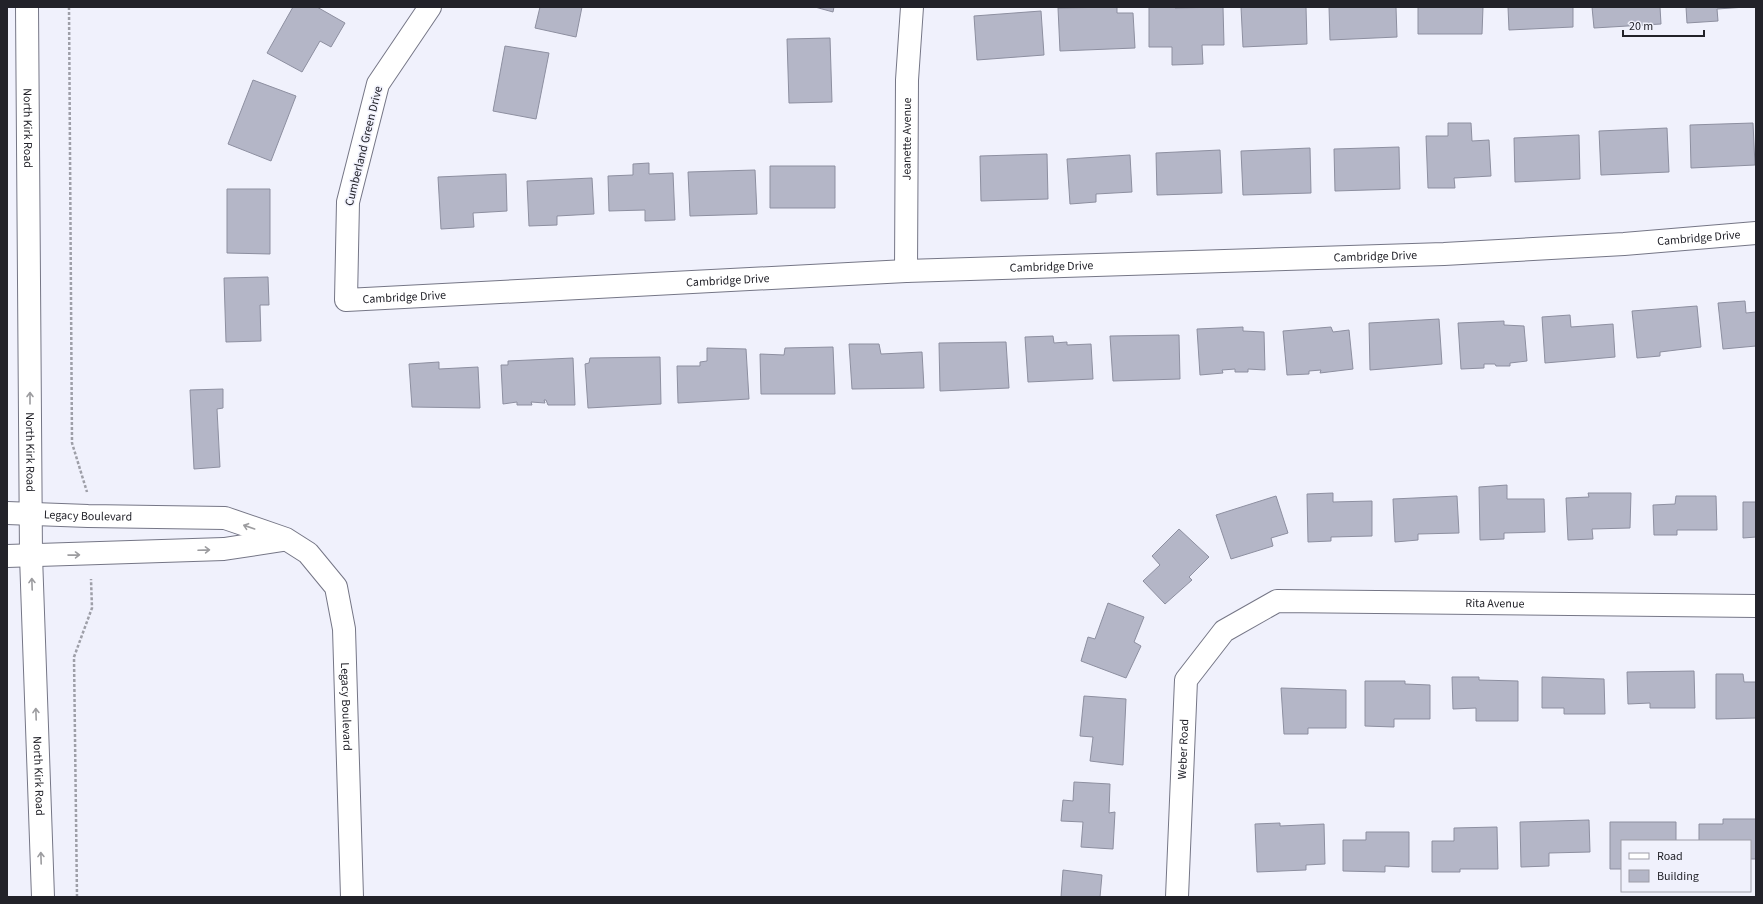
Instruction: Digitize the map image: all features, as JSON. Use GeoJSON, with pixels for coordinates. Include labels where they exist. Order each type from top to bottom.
{"type":"FeatureCollection","features":[{"type":"Feature","properties":{"kind":"street","name":"North Kirk Road"},"geometry":{"type":"LineString","coordinates":[[28,7],[31,556],[43,897]]}},
{"type":"Feature","properties":{"kind":"street","name":"Cumberland Green Drive"},"geometry":{"type":"LineString","coordinates":[[346,300],[348,202],[378,84],[430,7]]}},
{"type":"Feature","properties":{"kind":"street","name":"Jeanette Avenue"},"geometry":{"type":"LineString","coordinates":[[906,271],[907,80],[912,7]]}},
{"type":"Feature","properties":{"kind":"street","name":"Cambridge Drive"},"geometry":{"type":"LineString","coordinates":[[346,300],[906,271],[1444,254],[1624,244],[1756,234]]}},
{"type":"Feature","properties":{"kind":"street","name":"Legacy Boulevard"},"geometry":{"type":"LineString","coordinates":[[7,513],[225,518],[286,539],[308,552],[336,587],[343,622],[352,897]]}},
{"type":"Feature","properties":{"kind":"street"},"geometry":{"type":"LineString","coordinates":[[7,556],[224,550],[286,539]]}},
{"type":"Feature","properties":{"kind":"street","name":"Rita Avenue"},"geometry":{"type":"LineString","coordinates":[[1239,622],[1277,601],[1756,606]]}},
{"type":"Feature","properties":{"kind":"street","name":"Weber Road"},"geometry":{"type":"LineString","coordinates":[[1177,897],[1186,680],[1224,631],[1239,622]]}},
{"type":"Feature","properties":{"kind":"path"},"geometry":{"type":"LineString","coordinates":[[69,7],[72,442],[87,492],[88,516]]}},
{"type":"Feature","properties":{"kind":"path"},"geometry":{"type":"LineString","coordinates":[[77,897],[74,657],[92,608],[90,554]]}},
{"type":"Feature","properties":{"kind":"building"},"geometry":{"type":"Polygon","coordinates":[[[293,7],[317,7],[345,23],[331,47],[320,41],[302,72],[267,53],[293,7]]]}},
{"type":"Feature","properties":{"kind":"building"},"geometry":{"type":"Polygon","coordinates":[[[540,7],[582,7],[576,37],[535,28],[540,7]]]}},
{"type":"Feature","properties":{"kind":"building"},"geometry":{"type":"Polygon","coordinates":[[[815,7],[834,7],[833,12],[815,7]]]}},
{"type":"Feature","properties":{"kind":"building"},"geometry":{"type":"Polygon","coordinates":[[[1117,7],[1117,13],[1133,13],[1135,48],[1060,51],[1058,8],[1117,7]]]}},
{"type":"Feature","properties":{"kind":"building"},"geometry":{"type":"Polygon","coordinates":[[[1149,7],[1223,7],[1224,45],[1202,45],[1203,64],[1172,65],[1172,47],[1149,47],[1149,7]]]}},
{"type":"Feature","properties":{"kind":"building"},"geometry":{"type":"Polygon","coordinates":[[[1241,7],[1306,7],[1307,44],[1243,47],[1241,7]]]}},
{"type":"Feature","properties":{"kind":"building"},"geometry":{"type":"Polygon","coordinates":[[[1329,7],[1396,7],[1397,37],[1330,40],[1329,7]]]}},
{"type":"Feature","properties":{"kind":"building"},"geometry":{"type":"Polygon","coordinates":[[[1418,7],[1483,7],[1482,34],[1418,34],[1418,7]]]}},
{"type":"Feature","properties":{"kind":"building"},"geometry":{"type":"Polygon","coordinates":[[[1508,7],[1573,7],[1573,27],[1509,30],[1508,7]]]}},
{"type":"Feature","properties":{"kind":"building"},"geometry":{"type":"Polygon","coordinates":[[[1592,7],[1660,7],[1661,24],[1594,28],[1592,7]]]}},
{"type":"Feature","properties":{"kind":"building"},"geometry":{"type":"Polygon","coordinates":[[[1686,7],[1746,7],[1717,9],[1718,21],[1687,23],[1686,7]]]}},
{"type":"Feature","properties":{"kind":"building"},"geometry":{"type":"Polygon","coordinates":[[[1041,11],[1044,55],[977,60],[974,16],[1041,11]]]}},
{"type":"Feature","properties":{"kind":"building"},"geometry":{"type":"Polygon","coordinates":[[[830,38],[832,102],[789,103],[787,39],[830,38]]]}},
{"type":"Feature","properties":{"kind":"building"},"geometry":{"type":"Polygon","coordinates":[[[505,46],[549,53],[536,119],[493,111],[505,46]]]}},
{"type":"Feature","properties":{"kind":"building"},"geometry":{"type":"Polygon","coordinates":[[[253,80],[296,96],[271,161],[228,144],[253,80]]]}},
{"type":"Feature","properties":{"kind":"building"},"geometry":{"type":"Polygon","coordinates":[[[1448,123],[1471,123],[1472,141],[1489,140],[1491,176],[1454,178],[1455,188],[1428,188],[1426,136],[1448,136],[1448,123]]]}},
{"type":"Feature","properties":{"kind":"building"},"geometry":{"type":"Polygon","coordinates":[[[1753,123],[1755,165],[1691,168],[1690,125],[1753,123]]]}},
{"type":"Feature","properties":{"kind":"building"},"geometry":{"type":"Polygon","coordinates":[[[1667,128],[1669,172],[1601,175],[1599,131],[1667,128]]]}},
{"type":"Feature","properties":{"kind":"building"},"geometry":{"type":"Polygon","coordinates":[[[1579,135],[1580,179],[1515,182],[1514,138],[1579,135]]]}},
{"type":"Feature","properties":{"kind":"building"},"geometry":{"type":"Polygon","coordinates":[[[1399,147],[1400,189],[1335,191],[1334,149],[1399,147]]]}},
{"type":"Feature","properties":{"kind":"building"},"geometry":{"type":"Polygon","coordinates":[[[1310,148],[1311,193],[1243,195],[1241,151],[1310,148]]]}},
{"type":"Feature","properties":{"kind":"building"},"geometry":{"type":"Polygon","coordinates":[[[1220,150],[1222,193],[1157,195],[1156,153],[1220,150]]]}},
{"type":"Feature","properties":{"kind":"building"},"geometry":{"type":"Polygon","coordinates":[[[1047,154],[1048,199],[981,201],[980,156],[1047,154]]]}},
{"type":"Feature","properties":{"kind":"building"},"geometry":{"type":"Polygon","coordinates":[[[1130,155],[1132,192],[1096,194],[1096,202],[1070,204],[1067,159],[1130,155]]]}},
{"type":"Feature","properties":{"kind":"building"},"geometry":{"type":"Polygon","coordinates":[[[649,163],[649,174],[673,173],[675,220],[645,221],[645,210],[609,211],[608,176],[633,175],[633,164],[649,163]]]}},
{"type":"Feature","properties":{"kind":"building"},"geometry":{"type":"Polygon","coordinates":[[[770,166],[835,166],[835,208],[770,208],[770,166]]]}},
{"type":"Feature","properties":{"kind":"building"},"geometry":{"type":"Polygon","coordinates":[[[755,170],[757,214],[690,216],[688,172],[755,170]]]}},
{"type":"Feature","properties":{"kind":"building"},"geometry":{"type":"Polygon","coordinates":[[[506,174],[507,211],[473,213],[474,227],[441,229],[438,177],[506,174]]]}},
{"type":"Feature","properties":{"kind":"building"},"geometry":{"type":"Polygon","coordinates":[[[592,178],[594,214],[557,216],[557,225],[529,226],[527,181],[592,178]]]}},
{"type":"Feature","properties":{"kind":"building"},"geometry":{"type":"Polygon","coordinates":[[[227,189],[270,189],[270,254],[227,253],[227,189]]]}},
{"type":"Feature","properties":{"kind":"building"},"geometry":{"type":"Polygon","coordinates":[[[268,277],[269,305],[260,305],[261,341],[226,342],[224,278],[268,277]]]}},
{"type":"Feature","properties":{"kind":"building"},"geometry":{"type":"Polygon","coordinates":[[[1745,301],[1746,313],[1756,312],[1756,346],[1723,349],[1718,303],[1745,301]]]}},
{"type":"Feature","properties":{"kind":"building"},"geometry":{"type":"Polygon","coordinates":[[[1697,306],[1701,347],[1660,352],[1660,356],[1637,358],[1632,311],[1697,306]]]}},
{"type":"Feature","properties":{"kind":"building"},"geometry":{"type":"Polygon","coordinates":[[[1570,315],[1571,327],[1613,324],[1615,357],[1545,363],[1542,317],[1570,315]]]}},
{"type":"Feature","properties":{"kind":"building"},"geometry":{"type":"Polygon","coordinates":[[[1439,319],[1442,364],[1370,370],[1369,323],[1439,319]]]}},
{"type":"Feature","properties":{"kind":"building"},"geometry":{"type":"Polygon","coordinates":[[[1504,321],[1504,325],[1524,326],[1527,361],[1510,363],[1510,366],[1484,364],[1484,368],[1461,369],[1458,323],[1504,321]]]}},
{"type":"Feature","properties":{"kind":"building"},"geometry":{"type":"Polygon","coordinates":[[[1243,327],[1243,331],[1264,332],[1265,370],[1248,369],[1248,372],[1235,372],[1235,369],[1222,370],[1223,373],[1200,375],[1197,329],[1243,327]]]}},
{"type":"Feature","properties":{"kind":"building"},"geometry":{"type":"Polygon","coordinates":[[[1331,327],[1333,332],[1349,330],[1353,369],[1320,373],[1321,370],[1309,371],[1309,374],[1287,375],[1283,331],[1331,327]]]}},
{"type":"Feature","properties":{"kind":"building"},"geometry":{"type":"Polygon","coordinates":[[[1179,335],[1180,379],[1113,381],[1110,336],[1179,335]]]}},
{"type":"Feature","properties":{"kind":"building"},"geometry":{"type":"Polygon","coordinates":[[[1053,336],[1054,343],[1067,342],[1067,345],[1091,344],[1093,379],[1028,382],[1025,337],[1053,336]]]}},
{"type":"Feature","properties":{"kind":"building"},"geometry":{"type":"Polygon","coordinates":[[[1006,342],[1009,388],[940,391],[939,343],[1006,342]]]}},
{"type":"Feature","properties":{"kind":"building"},"geometry":{"type":"Polygon","coordinates":[[[849,344],[879,344],[881,354],[922,352],[924,388],[852,389],[849,344]]]}},
{"type":"Feature","properties":{"kind":"building"},"geometry":{"type":"Polygon","coordinates":[[[833,347],[835,394],[761,394],[760,354],[784,355],[785,348],[833,347]]]}},
{"type":"Feature","properties":{"kind":"building"},"geometry":{"type":"Polygon","coordinates":[[[707,348],[746,349],[749,399],[678,403],[677,366],[700,366],[700,362],[707,361],[707,348]]]}},
{"type":"Feature","properties":{"kind":"building"},"geometry":{"type":"Polygon","coordinates":[[[660,357],[661,404],[588,408],[585,364],[589,363],[590,358],[660,357]]]}},
{"type":"Feature","properties":{"kind":"building"},"geometry":{"type":"Polygon","coordinates":[[[573,358],[575,405],[548,405],[546,400],[544,400],[545,403],[531,402],[532,405],[517,405],[517,402],[503,404],[501,365],[508,365],[508,361],[573,358]]]}},
{"type":"Feature","properties":{"kind":"building"},"geometry":{"type":"Polygon","coordinates":[[[439,362],[439,369],[478,367],[480,408],[412,407],[409,364],[439,362]]]}},
{"type":"Feature","properties":{"kind":"building"},"geometry":{"type":"Polygon","coordinates":[[[223,389],[223,408],[217,409],[220,467],[194,469],[190,390],[223,389]]]}},
{"type":"Feature","properties":{"kind":"building"},"geometry":{"type":"Polygon","coordinates":[[[1507,485],[1507,499],[1544,499],[1545,532],[1504,533],[1504,539],[1480,540],[1479,487],[1507,485]]]}},
{"type":"Feature","properties":{"kind":"building"},"geometry":{"type":"Polygon","coordinates":[[[1333,493],[1333,502],[1372,501],[1372,536],[1331,537],[1331,541],[1308,542],[1307,494],[1333,493]]]}},
{"type":"Feature","properties":{"kind":"building"},"geometry":{"type":"Polygon","coordinates":[[[1588,493],[1631,493],[1630,528],[1592,529],[1593,539],[1568,540],[1566,498],[1589,497],[1588,493]]]}},
{"type":"Feature","properties":{"kind":"building"},"geometry":{"type":"Polygon","coordinates":[[[1276,496],[1288,533],[1271,538],[1273,546],[1231,559],[1216,515],[1276,496]]]}},
{"type":"Feature","properties":{"kind":"building"},"geometry":{"type":"Polygon","coordinates":[[[1457,496],[1459,533],[1418,534],[1418,540],[1395,542],[1393,499],[1457,496]]]}},
{"type":"Feature","properties":{"kind":"building"},"geometry":{"type":"Polygon","coordinates":[[[1676,496],[1716,496],[1717,530],[1677,530],[1677,535],[1654,535],[1653,505],[1675,504],[1676,496]]]}},
{"type":"Feature","properties":{"kind":"building"},"geometry":{"type":"Polygon","coordinates":[[[1743,502],[1756,502],[1756,537],[1743,538],[1743,502]]]}},
{"type":"Feature","properties":{"kind":"building"},"geometry":{"type":"Polygon","coordinates":[[[1179,529],[1209,557],[1189,577],[1192,580],[1165,604],[1143,581],[1160,565],[1152,556],[1179,529]]]}},
{"type":"Feature","properties":{"kind":"building"},"geometry":{"type":"Polygon","coordinates":[[[1108,603],[1144,617],[1134,642],[1141,646],[1126,678],[1081,661],[1088,637],[1095,639],[1108,603]]]}},
{"type":"Feature","properties":{"kind":"building"},"geometry":{"type":"Polygon","coordinates":[[[1694,671],[1695,708],[1650,708],[1650,703],[1628,704],[1627,672],[1694,671]]]}},
{"type":"Feature","properties":{"kind":"building"},"geometry":{"type":"Polygon","coordinates":[[[1716,674],[1743,674],[1744,682],[1756,682],[1756,718],[1716,719],[1716,674]]]}},
{"type":"Feature","properties":{"kind":"building"},"geometry":{"type":"Polygon","coordinates":[[[1452,677],[1479,677],[1479,680],[1518,681],[1518,721],[1476,721],[1476,708],[1453,709],[1452,677]]]}},
{"type":"Feature","properties":{"kind":"building"},"geometry":{"type":"Polygon","coordinates":[[[1542,677],[1604,679],[1605,714],[1564,714],[1564,708],[1542,708],[1542,677]]]}},
{"type":"Feature","properties":{"kind":"building"},"geometry":{"type":"Polygon","coordinates":[[[1365,681],[1405,681],[1405,684],[1430,685],[1430,719],[1394,719],[1394,727],[1365,726],[1365,681]]]}},
{"type":"Feature","properties":{"kind":"building"},"geometry":{"type":"Polygon","coordinates":[[[1281,688],[1346,690],[1346,728],[1308,728],[1308,734],[1284,734],[1281,688]]]}},
{"type":"Feature","properties":{"kind":"building"},"geometry":{"type":"Polygon","coordinates":[[[1084,696],[1126,699],[1123,765],[1090,761],[1093,737],[1080,736],[1084,696]]]}},
{"type":"Feature","properties":{"kind":"building"},"geometry":{"type":"Polygon","coordinates":[[[1074,782],[1110,784],[1109,813],[1115,812],[1113,849],[1081,847],[1083,822],[1061,821],[1063,800],[1073,801],[1074,782]]]}},
{"type":"Feature","properties":{"kind":"building"},"geometry":{"type":"Polygon","coordinates":[[[1723,819],[1756,819],[1756,859],[1751,859],[1751,840],[1699,840],[1699,824],[1723,824],[1723,819]]]}},
{"type":"Feature","properties":{"kind":"building"},"geometry":{"type":"Polygon","coordinates":[[[1589,820],[1590,852],[1549,853],[1549,866],[1521,867],[1520,822],[1589,820]]]}},
{"type":"Feature","properties":{"kind":"building"},"geometry":{"type":"Polygon","coordinates":[[[1610,822],[1676,822],[1676,840],[1621,840],[1621,869],[1610,869],[1610,822]]]}},
{"type":"Feature","properties":{"kind":"building"},"geometry":{"type":"Polygon","coordinates":[[[1280,823],[1280,826],[1324,824],[1325,864],[1306,865],[1306,870],[1257,872],[1255,824],[1280,823]]]}},
{"type":"Feature","properties":{"kind":"building"},"geometry":{"type":"Polygon","coordinates":[[[1497,827],[1498,869],[1460,869],[1460,872],[1432,872],[1432,841],[1454,841],[1454,828],[1497,827]]]}},
{"type":"Feature","properties":{"kind":"building"},"geometry":{"type":"Polygon","coordinates":[[[1366,832],[1409,832],[1409,867],[1385,866],[1385,872],[1343,871],[1343,840],[1366,840],[1366,832]]]}},
{"type":"Feature","properties":{"kind":"building"},"geometry":{"type":"Polygon","coordinates":[[[1063,870],[1102,875],[1100,897],[1061,897],[1063,870]]]}}]}
